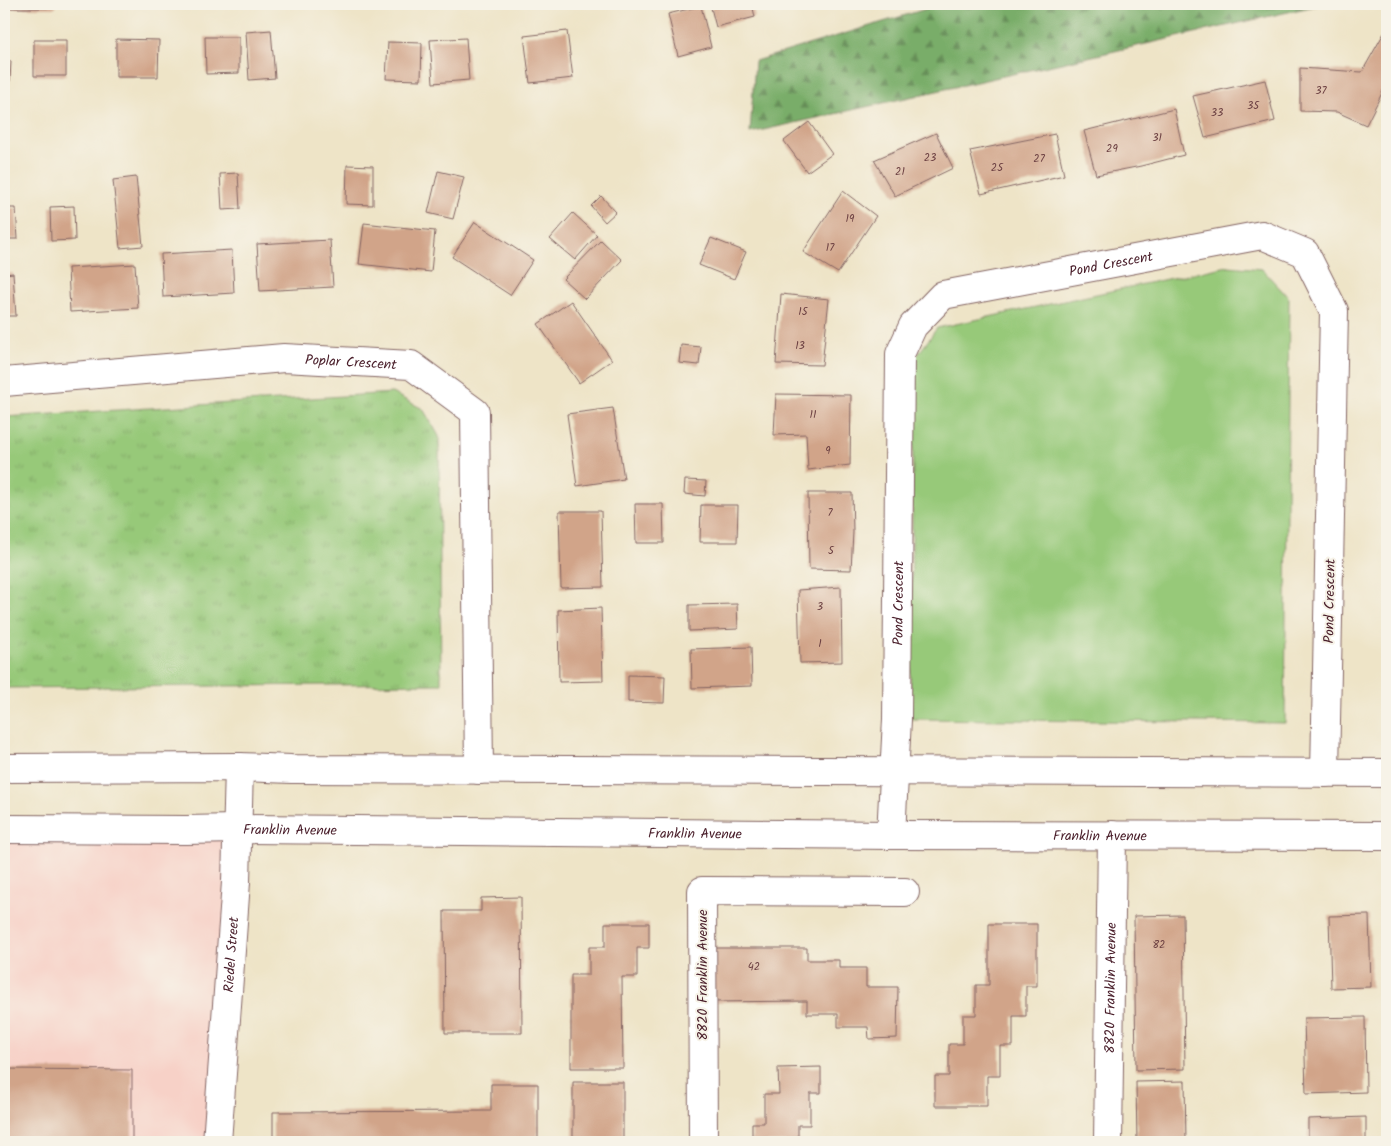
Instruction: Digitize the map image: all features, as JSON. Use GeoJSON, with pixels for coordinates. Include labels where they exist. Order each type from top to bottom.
{"type":"FeatureCollection","features":[{"type":"Feature","properties":{"kind":"street","name":"Pond Crescent"},"geometry":{"type":"LineString","coordinates":[[891,835],[897,719],[900,354],[913,326],[943,295],[1262,235],[1305,253],[1334,311],[1325,773]]}},
{"type":"Feature","properties":{"kind":"street","name":"Poplar Crescent"},"geometry":{"type":"LineString","coordinates":[[4,382],[284,358],[402,364],[411,365],[475,412],[479,770]]}},
{"type":"Feature","properties":{"kind":"street"},"geometry":{"type":"LineString","coordinates":[[4,768],[239,767],[479,770],[1387,773]]}},
{"type":"Feature","properties":{"kind":"street","name":"Riedel Street"},"geometry":{"type":"LineString","coordinates":[[217,1142],[236,882],[239,767]]}},
{"type":"Feature","properties":{"kind":"street","name":"Franklin Avenue"},"geometry":{"type":"LineString","coordinates":[[4,830],[236,829],[891,835],[1387,836]]}},
{"type":"Feature","properties":{"kind":"street","name":"8820 Franklin Avenue"},"geometry":{"type":"LineString","coordinates":[[1108,1142],[1112,835]]}},
{"type":"Feature","properties":{"kind":"street","name":"8820 Franklin Avenue"},"geometry":{"type":"LineString","coordinates":[[702,1142],[702,891],[905,892]]}},
{"type":"Feature","properties":{"kind":"shaded area"},"geometry":{"type":"Polygon","coordinates":[[[4,829],[236,829],[217,1142],[4,1142],[4,829]]]}},
{"type":"Feature","properties":{"kind":"green space"},"geometry":{"type":"Polygon","coordinates":[[[942,4],[1324,4],[750,133],[755,61],[942,4]]]}},
{"type":"Feature","properties":{"kind":"green space"},"geometry":{"type":"Polygon","coordinates":[[[1228,266],[1262,269],[1289,298],[1285,723],[910,719],[914,360],[937,328],[1228,266]]]}},
{"type":"Feature","properties":{"kind":"green space"},"geometry":{"type":"Polygon","coordinates":[[[392,393],[423,409],[439,436],[441,684],[4,688],[4,417],[392,393]]]}},
{"type":"Feature","properties":{"kind":"building"},"geometry":{"type":"Polygon","coordinates":[[[4,4],[56,4],[56,8],[4,8],[4,4]]]}},
{"type":"Feature","properties":{"kind":"building"},"geometry":{"type":"Polygon","coordinates":[[[338,4],[406,4],[406,8],[338,8],[338,4]]]}},
{"type":"Feature","properties":{"kind":"building"},"geometry":{"type":"Polygon","coordinates":[[[710,4],[752,4],[755,17],[716,27],[710,4]]]}},
{"type":"Feature","properties":{"kind":"building"},"geometry":{"type":"Polygon","coordinates":[[[701,6],[711,47],[678,56],[668,14],[701,6]]]}},
{"type":"Feature","properties":{"kind":"building"},"geometry":{"type":"Polygon","coordinates":[[[271,30],[275,78],[249,80],[246,32],[271,30]]]}},
{"type":"Feature","properties":{"kind":"building"},"geometry":{"type":"Polygon","coordinates":[[[567,31],[573,78],[530,83],[524,36],[567,31]]]}},
{"type":"Feature","properties":{"kind":"building"},"geometry":{"type":"Polygon","coordinates":[[[1384,33],[1387,35],[1387,83],[1366,125],[1337,112],[1300,111],[1300,68],[1362,72],[1384,33]]]}},
{"type":"Feature","properties":{"kind":"building"},"geometry":{"type":"Polygon","coordinates":[[[205,37],[239,37],[239,73],[206,74],[205,37]]]}},
{"type":"Feature","properties":{"kind":"building"},"geometry":{"type":"Polygon","coordinates":[[[466,38],[469,80],[433,83],[430,40],[466,38]]]}},
{"type":"Feature","properties":{"kind":"building"},"geometry":{"type":"Polygon","coordinates":[[[116,39],[159,40],[158,77],[116,77],[116,39]]]}},
{"type":"Feature","properties":{"kind":"building"},"geometry":{"type":"Polygon","coordinates":[[[34,40],[66,40],[66,76],[34,76],[34,40]]]}},
{"type":"Feature","properties":{"kind":"building"},"geometry":{"type":"Polygon","coordinates":[[[388,42],[422,43],[421,80],[386,79],[388,42]]]}},
{"type":"Feature","properties":{"kind":"building"},"geometry":{"type":"Polygon","coordinates":[[[4,60],[11,61],[10,81],[4,80],[4,60]]]}},
{"type":"Feature","properties":{"kind":"building"},"geometry":{"type":"Polygon","coordinates":[[[1265,80],[1275,121],[1205,138],[1193,96],[1265,80]]]}},
{"type":"Feature","properties":{"kind":"building"},"geometry":{"type":"Polygon","coordinates":[[[1174,109],[1184,155],[1096,175],[1084,131],[1174,109]]]}},
{"type":"Feature","properties":{"kind":"building"},"geometry":{"type":"Polygon","coordinates":[[[809,122],[832,154],[807,172],[784,141],[809,122]]]}},
{"type":"Feature","properties":{"kind":"building"},"geometry":{"type":"Polygon","coordinates":[[[936,133],[953,168],[895,196],[874,160],[936,133]]]}},
{"type":"Feature","properties":{"kind":"building"},"geometry":{"type":"Polygon","coordinates":[[[1055,134],[1064,175],[981,194],[970,151],[1055,134]]]}},
{"type":"Feature","properties":{"kind":"building"},"geometry":{"type":"Polygon","coordinates":[[[347,165],[373,166],[373,205],[346,204],[347,165]]]}},
{"type":"Feature","properties":{"kind":"building"},"geometry":{"type":"Polygon","coordinates":[[[438,171],[464,177],[453,219],[428,213],[438,171]]]}},
{"type":"Feature","properties":{"kind":"building"},"geometry":{"type":"Polygon","coordinates":[[[238,173],[240,209],[222,210],[220,174],[238,173]]]}},
{"type":"Feature","properties":{"kind":"building"},"geometry":{"type":"Polygon","coordinates":[[[136,177],[143,246],[120,248],[113,180],[136,177]]]}},
{"type":"Feature","properties":{"kind":"building"},"geometry":{"type":"Polygon","coordinates":[[[843,191],[876,216],[838,273],[803,252],[843,191]]]}},
{"type":"Feature","properties":{"kind":"building"},"geometry":{"type":"Polygon","coordinates":[[[601,196],[616,212],[605,222],[591,206],[601,196]]]}},
{"type":"Feature","properties":{"kind":"building"},"geometry":{"type":"Polygon","coordinates":[[[74,206],[75,240],[51,241],[50,207],[74,206]]]}},
{"type":"Feature","properties":{"kind":"building"},"geometry":{"type":"Polygon","coordinates":[[[4,208],[16,208],[18,239],[4,239],[4,208]]]}},
{"type":"Feature","properties":{"kind":"building"},"geometry":{"type":"Polygon","coordinates":[[[573,213],[597,235],[575,260],[550,239],[573,213]]]}},
{"type":"Feature","properties":{"kind":"building"},"geometry":{"type":"Polygon","coordinates":[[[475,222],[533,260],[510,295],[452,257],[475,222]]]}},
{"type":"Feature","properties":{"kind":"building"},"geometry":{"type":"Polygon","coordinates":[[[364,223],[435,231],[431,272],[359,264],[364,223]]]}},
{"type":"Feature","properties":{"kind":"building"},"geometry":{"type":"Polygon","coordinates":[[[711,238],[746,252],[734,279],[699,265],[711,238]]]}},
{"type":"Feature","properties":{"kind":"building"},"geometry":{"type":"Polygon","coordinates":[[[330,240],[333,287],[260,291],[257,244],[330,240]]]}},
{"type":"Feature","properties":{"kind":"building"},"geometry":{"type":"Polygon","coordinates":[[[601,240],[622,260],[585,299],[563,279],[601,240]]]}},
{"type":"Feature","properties":{"kind":"building"},"geometry":{"type":"Polygon","coordinates":[[[232,250],[234,293],[163,297],[161,254],[232,250]]]}},
{"type":"Feature","properties":{"kind":"building"},"geometry":{"type":"Polygon","coordinates":[[[135,264],[138,308],[70,312],[68,268],[135,264]]]}},
{"type":"Feature","properties":{"kind":"building"},"geometry":{"type":"Polygon","coordinates":[[[13,273],[16,316],[4,316],[4,274],[13,273]]]}},
{"type":"Feature","properties":{"kind":"building"},"geometry":{"type":"Polygon","coordinates":[[[781,294],[829,299],[822,365],[776,364],[781,294]]]}},
{"type":"Feature","properties":{"kind":"building"},"geometry":{"type":"Polygon","coordinates":[[[571,301],[612,360],[579,383],[538,324],[571,301]]]}},
{"type":"Feature","properties":{"kind":"building"},"geometry":{"type":"Polygon","coordinates":[[[681,345],[701,347],[699,365],[679,363],[681,345]]]}},
{"type":"Feature","properties":{"kind":"building"},"geometry":{"type":"Polygon","coordinates":[[[776,394],[851,395],[850,465],[808,470],[806,434],[774,435],[776,394]]]}},
{"type":"Feature","properties":{"kind":"building"},"geometry":{"type":"Polygon","coordinates":[[[613,408],[624,479],[577,486],[567,414],[613,408]]]}},
{"type":"Feature","properties":{"kind":"building"},"geometry":{"type":"Polygon","coordinates":[[[685,480],[706,481],[705,496],[684,494],[685,480]]]}},
{"type":"Feature","properties":{"kind":"building"},"geometry":{"type":"Polygon","coordinates":[[[808,493],[852,493],[853,532],[851,570],[809,569],[808,493]]]}},
{"type":"Feature","properties":{"kind":"building"},"geometry":{"type":"Polygon","coordinates":[[[635,504],[663,504],[664,543],[636,543],[635,504]]]}},
{"type":"Feature","properties":{"kind":"building"},"geometry":{"type":"Polygon","coordinates":[[[701,505],[738,505],[737,542],[700,542],[701,505]]]}},
{"type":"Feature","properties":{"kind":"building"},"geometry":{"type":"Polygon","coordinates":[[[559,511],[601,511],[603,587],[561,588],[559,511]]]}},
{"type":"Feature","properties":{"kind":"building"},"geometry":{"type":"Polygon","coordinates":[[[841,587],[842,662],[800,663],[798,590],[841,587]]]}},
{"type":"Feature","properties":{"kind":"building"},"geometry":{"type":"Polygon","coordinates":[[[737,604],[738,629],[689,631],[689,605],[737,604]]]}},
{"type":"Feature","properties":{"kind":"building"},"geometry":{"type":"Polygon","coordinates":[[[601,608],[603,681],[559,682],[558,610],[601,608]]]}},
{"type":"Feature","properties":{"kind":"building"},"geometry":{"type":"Polygon","coordinates":[[[751,647],[752,686],[692,688],[691,649],[751,647]]]}},
{"type":"Feature","properties":{"kind":"building"},"geometry":{"type":"Polygon","coordinates":[[[628,675],[665,676],[664,703],[628,702],[628,675]]]}},
{"type":"Feature","properties":{"kind":"building"},"geometry":{"type":"Polygon","coordinates":[[[521,897],[522,1033],[445,1033],[444,911],[481,911],[481,898],[521,897]]]}},
{"type":"Feature","properties":{"kind":"building"},"geometry":{"type":"Polygon","coordinates":[[[1183,915],[1185,1069],[1136,1070],[1134,916],[1183,915]]]}},
{"type":"Feature","properties":{"kind":"building"},"geometry":{"type":"Polygon","coordinates":[[[1369,915],[1371,987],[1331,988],[1329,916],[1369,915]]]}},
{"type":"Feature","properties":{"kind":"building"},"geometry":{"type":"Polygon","coordinates":[[[605,923],[649,923],[649,948],[637,948],[637,977],[622,977],[623,1068],[571,1068],[571,975],[589,975],[589,947],[605,947],[605,923]]]}},
{"type":"Feature","properties":{"kind":"building"},"geometry":{"type":"Polygon","coordinates":[[[989,924],[1037,924],[1037,986],[1026,986],[1026,1016],[1013,1016],[1013,1046],[1000,1046],[1000,1076],[987,1076],[987,1106],[935,1106],[935,1076],[949,1076],[949,1044],[963,1044],[963,1015],[976,1015],[976,985],[989,985],[989,924]]]}},
{"type":"Feature","properties":{"kind":"building"},"geometry":{"type":"Polygon","coordinates":[[[711,948],[807,948],[807,960],[839,960],[839,968],[866,968],[866,987],[898,987],[897,1038],[869,1039],[868,1027],[838,1027],[838,1014],[807,1014],[807,1001],[711,1002],[711,948]]]}},
{"type":"Feature","properties":{"kind":"building"},"geometry":{"type":"Polygon","coordinates":[[[1365,1017],[1366,1092],[1306,1094],[1304,1018],[1365,1017]]]}},
{"type":"Feature","properties":{"kind":"building"},"geometry":{"type":"Polygon","coordinates":[[[821,1067],[821,1093],[810,1093],[810,1125],[798,1125],[798,1142],[752,1142],[752,1123],[764,1123],[764,1094],[779,1094],[778,1068],[821,1067]]]}},
{"type":"Feature","properties":{"kind":"building"},"geometry":{"type":"Polygon","coordinates":[[[4,1069],[132,1070],[132,1142],[4,1142],[4,1069]]]}},
{"type":"Feature","properties":{"kind":"building"},"geometry":{"type":"Polygon","coordinates":[[[1185,1081],[1186,1142],[1137,1142],[1136,1082],[1185,1081]]]}},
{"type":"Feature","properties":{"kind":"building"},"geometry":{"type":"Polygon","coordinates":[[[573,1082],[623,1082],[623,1142],[573,1142],[573,1082]]]}},
{"type":"Feature","properties":{"kind":"building"},"geometry":{"type":"Polygon","coordinates":[[[491,1084],[538,1084],[538,1142],[273,1142],[273,1112],[491,1111],[491,1084]]]}},
{"type":"Feature","properties":{"kind":"building"},"geometry":{"type":"Polygon","coordinates":[[[1366,1117],[1366,1142],[1308,1142],[1308,1119],[1366,1117]]]}}]}
